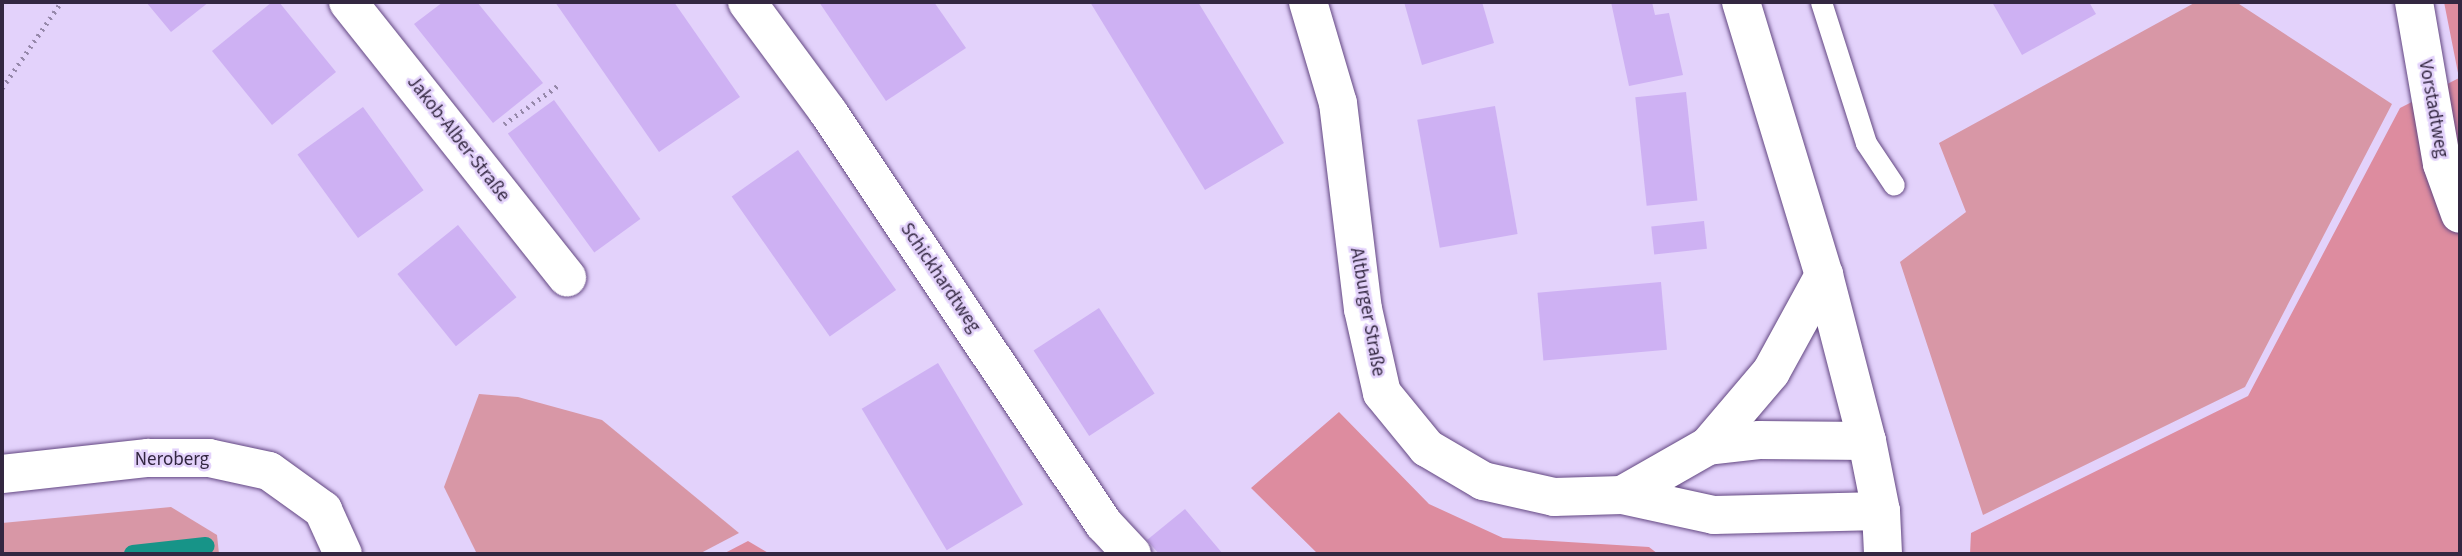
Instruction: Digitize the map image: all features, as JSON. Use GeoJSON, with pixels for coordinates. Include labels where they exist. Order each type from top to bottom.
{"type":"FeatureCollection","features":[{"type":"Feature","properties":{"kind":"street","name":"Jakob-Alber-Straße"},"geometry":{"type":"LineString","coordinates":[[348,2],[567,277]]}},
{"type":"Feature","properties":{"kind":"street","name":"Schickhardtweg"},"geometry":{"type":"LineString","coordinates":[[747,2],[828,112],[1104,524],[1132,554]]}},
{"type":"Feature","properties":{"kind":"street","name":"Altburger Straße"},"geometry":{"type":"LineString","coordinates":[[1308,2],[1338,103],[1363,309],[1382,393],[1427,448],[1483,481],[1553,497],[1622,495],[1714,515],[1881,511]]}},
{"type":"Feature","properties":{"kind":"street"},"geometry":{"type":"LineString","coordinates":[[1741,2],[1824,275],[1867,441],[1881,511],[1883,554]]}},
{"type":"Feature","properties":{"kind":"street","name":"Vorstadtweg"},"geometry":{"type":"LineString","coordinates":[[2414,2],[2442,164],[2460,214]]}},
{"type":"Feature","properties":{"kind":"street","name":"Altburger Straße"},"geometry":{"type":"LineString","coordinates":[[1622,495],[1708,446],[1771,372],[1824,275]]}},
{"type":"Feature","properties":{"kind":"street","name":"Altburger Straße"},"geometry":{"type":"LineString","coordinates":[[1708,446],[1759,440],[1867,441]]}},
{"type":"Feature","properties":{"kind":"street","name":"Neroberg"},"geometry":{"type":"LineString","coordinates":[[2,474],[148,458],[209,458],[257,468],[269,471],[323,510],[342,554]]}},
{"type":"Feature","properties":{"kind":"lane"},"geometry":{"type":"LineString","coordinates":[[1821,2],[1866,143],[1894,185]]}},
{"type":"Feature","properties":{"kind":"path"},"geometry":{"type":"LineString","coordinates":[[2,88],[61,2]]}},
{"type":"Feature","properties":{"kind":"path"},"geometry":{"type":"LineString","coordinates":[[499,128],[559,84]]}},
{"type":"Feature","properties":{"kind":"shaded area"},"geometry":{"type":"Polygon","coordinates":[[[2196,2],[2236,2],[2392,104],[2245,387],[1983,515],[1900,262],[1966,212],[1939,143],[2196,2]]]}},
{"type":"Feature","properties":{"kind":"shaded area"},"geometry":{"type":"Polygon","coordinates":[[[2444,2],[2460,2],[2460,554],[1970,554],[1971,533],[2248,396],[2400,108],[2459,78],[2444,2]]]}},
{"type":"Feature","properties":{"kind":"shaded area"},"geometry":{"type":"Polygon","coordinates":[[[479,394],[518,397],[602,420],[739,533],[699,554],[477,554],[444,487],[479,394]]]}},
{"type":"Feature","properties":{"kind":"shaded area"},"geometry":{"type":"Polygon","coordinates":[[[1339,412],[1429,504],[1503,538],[1649,547],[1658,554],[1318,554],[1251,488],[1339,412]]]}},
{"type":"Feature","properties":{"kind":"shaded area"},"geometry":{"type":"Polygon","coordinates":[[[171,507],[217,535],[219,554],[2,554],[2,523],[171,507]]]}},
{"type":"Feature","properties":{"kind":"shaded area"},"geometry":{"type":"Polygon","coordinates":[[[748,541],[770,554],[723,554],[748,541]]]}},
{"type":"Feature","properties":{"kind":"building"},"geometry":{"type":"Polygon","coordinates":[[[146,2],[209,2],[171,32],[146,2]]]}},
{"type":"Feature","properties":{"kind":"building"},"geometry":{"type":"Polygon","coordinates":[[[272,2],[279,2],[336,72],[272,125],[212,51],[272,2]]]}},
{"type":"Feature","properties":{"kind":"building"},"geometry":{"type":"Polygon","coordinates":[[[443,2],[477,2],[543,83],[493,123],[414,24],[443,2]]]}},
{"type":"Feature","properties":{"kind":"building"},"geometry":{"type":"Polygon","coordinates":[[[555,2],[674,2],[740,97],[659,152],[555,2]]]}},
{"type":"Feature","properties":{"kind":"building"},"geometry":{"type":"Polygon","coordinates":[[[819,2],[934,2],[966,48],[886,101],[819,2]]]}},
{"type":"Feature","properties":{"kind":"building"},"geometry":{"type":"Polygon","coordinates":[[[1090,2],[1198,2],[1284,143],[1205,190],[1090,2]]]}},
{"type":"Feature","properties":{"kind":"building"},"geometry":{"type":"Polygon","coordinates":[[[1404,2],[1482,2],[1494,43],[1422,65],[1404,2]]]}},
{"type":"Feature","properties":{"kind":"building"},"geometry":{"type":"Polygon","coordinates":[[[1611,2],[1652,2],[1655,15],[1669,13],[1683,75],[1629,86],[1611,2]]]}},
{"type":"Feature","properties":{"kind":"building"},"geometry":{"type":"Polygon","coordinates":[[[1992,2],[2089,2],[2096,14],[2022,55],[1992,2]]]}},
{"type":"Feature","properties":{"kind":"building"},"geometry":{"type":"Polygon","coordinates":[[[1686,92],[1697,200],[1647,206],[1635,97],[1686,92]]]}},
{"type":"Feature","properties":{"kind":"building"},"geometry":{"type":"Polygon","coordinates":[[[554,100],[640,219],[594,252],[508,134],[554,100]]]}},
{"type":"Feature","properties":{"kind":"building"},"geometry":{"type":"Polygon","coordinates":[[[1495,106],[1518,234],[1440,248],[1417,120],[1495,106]]]}},
{"type":"Feature","properties":{"kind":"building"},"geometry":{"type":"Polygon","coordinates":[[[363,107],[424,190],[358,238],[297,155],[363,107]]]}},
{"type":"Feature","properties":{"kind":"building"},"geometry":{"type":"Polygon","coordinates":[[[798,150],[896,290],[830,337],[732,196],[798,150]]]}},
{"type":"Feature","properties":{"kind":"building"},"geometry":{"type":"Polygon","coordinates":[[[1704,221],[1707,249],[1654,254],[1651,227],[1704,221]]]}},
{"type":"Feature","properties":{"kind":"building"},"geometry":{"type":"Polygon","coordinates":[[[458,225],[517,297],[456,346],[397,274],[458,225]]]}},
{"type":"Feature","properties":{"kind":"building"},"geometry":{"type":"Polygon","coordinates":[[[1661,282],[1667,350],[1543,361],[1537,293],[1661,282]]]}},
{"type":"Feature","properties":{"kind":"building"},"geometry":{"type":"Polygon","coordinates":[[[1099,308],[1155,394],[1089,436],[1034,350],[1099,308]]]}},
{"type":"Feature","properties":{"kind":"building"},"geometry":{"type":"Polygon","coordinates":[[[938,363],[1023,504],[947,550],[862,409],[938,363]]]}},
{"type":"Feature","properties":{"kind":"building"},"geometry":{"type":"Polygon","coordinates":[[[1185,509],[1223,554],[1159,554],[1147,540],[1185,509]]]}},
{"type":"Feature","properties":{"kind":"waterway"},"geometry":{"type":"LineString","coordinates":[[133,554],[206,546]]}}]}
